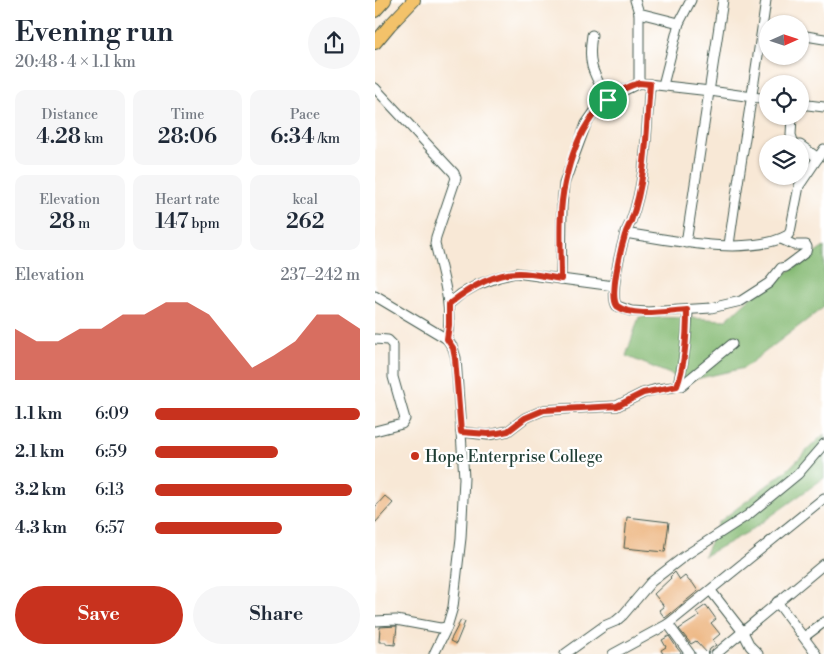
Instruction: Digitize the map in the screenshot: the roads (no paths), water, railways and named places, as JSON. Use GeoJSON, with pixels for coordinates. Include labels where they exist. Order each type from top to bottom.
{"type":"FeatureCollection","features":[{"type":"Feature","properties":{"kind":"highway"},"geometry":{"type":"LineString","coordinates":[[375,12],[385,0]]}},
{"type":"Feature","properties":{"kind":"highway"},"geometry":{"type":"LineString","coordinates":[[375,43],[389,25],[414,0]]}},
{"type":"Feature","properties":{"kind":"street"},"geometry":{"type":"LineString","coordinates":[[635,0],[639,13],[639,83]]}},
{"type":"Feature","properties":{"kind":"street"},"geometry":{"type":"LineString","coordinates":[[663,85],[679,24],[691,0]]}},
{"type":"Feature","properties":{"kind":"street"},"geometry":{"type":"LineString","coordinates":[[686,242],[723,0]]}},
{"type":"Feature","properties":{"kind":"street"},"geometry":{"type":"LineString","coordinates":[[766,0],[766,15]]}},
{"type":"Feature","properties":{"kind":"street"},"geometry":{"type":"LineString","coordinates":[[639,13],[679,24]]}},
{"type":"Feature","properties":{"kind":"street"},"geometry":{"type":"LineString","coordinates":[[592,35],[589,52],[590,63],[608,100]]}},
{"type":"Feature","properties":{"kind":"street"},"geometry":{"type":"LineString","coordinates":[[809,37],[824,39]]}},
{"type":"Feature","properties":{"kind":"street"},"geometry":{"type":"LineString","coordinates":[[729,245],[738,177],[759,64]]}},
{"type":"Feature","properties":{"kind":"street"},"geometry":{"type":"LineString","coordinates":[[561,279],[562,206],[565,184],[586,124],[595,111],[608,100],[639,83],[710,90],[759,98]]}},
{"type":"Feature","properties":{"kind":"street"},"geometry":{"type":"LineString","coordinates":[[650,84],[642,176],[634,212],[625,233],[614,286],[614,303],[621,309],[631,312],[648,312],[711,308],[741,301],[769,283],[781,268],[786,267],[806,252],[806,245],[790,244],[781,239]]}},
{"type":"Feature","properties":{"kind":"street"},"geometry":{"type":"LineString","coordinates":[[375,88],[454,173],[456,178],[435,244],[449,304],[447,339]]}},
{"type":"Feature","properties":{"kind":"street"},"geometry":{"type":"LineString","coordinates":[[809,105],[824,107]]}},
{"type":"Feature","properties":{"kind":"street"},"geometry":{"type":"LineString","coordinates":[[625,233],[686,242],[745,246],[781,239],[788,235],[799,186],[824,149]]}},
{"type":"Feature","properties":{"kind":"street"},"geometry":{"type":"LineString","coordinates":[[809,152],[818,158]]}},
{"type":"Feature","properties":{"kind":"street"},"geometry":{"type":"LineString","coordinates":[[449,304],[461,294],[477,285],[509,274],[525,273],[614,286]]}},
{"type":"Feature","properties":{"kind":"street"},"geometry":{"type":"LineString","coordinates":[[375,296],[447,339],[453,348],[455,358],[464,478],[461,538],[456,591],[447,627],[434,654]]}},
{"type":"Feature","properties":{"kind":"street"},"geometry":{"type":"LineString","coordinates":[[677,386],[681,372],[687,326],[687,310]]}},
{"type":"Feature","properties":{"kind":"street"},"geometry":{"type":"LineString","coordinates":[[375,339],[387,340],[393,345],[393,377],[405,419],[401,424],[375,430]]}},
{"type":"Feature","properties":{"kind":"street"},"geometry":{"type":"LineString","coordinates":[[461,432],[488,434],[508,431],[525,418],[544,410],[617,406],[643,393],[684,385],[733,344]]}},
{"type":"Feature","properties":{"kind":"street"},"geometry":{"type":"LineString","coordinates":[[565,654],[603,626],[616,621],[651,582],[686,555],[748,515],[798,474],[824,444]]}},
{"type":"Feature","properties":{"kind":"street"},"geometry":{"type":"LineString","coordinates":[[613,654],[668,624],[823,502]]}},
{"type":"Feature","properties":{"kind":"street"},"geometry":{"type":"LineString","coordinates":[[716,654],[824,564]]}},
{"type":"Feature","properties":{"kind":"street"},"geometry":{"type":"LineString","coordinates":[[711,591],[743,632],[750,646],[758,654]]}},
{"type":"Feature","properties":{"kind":"street"},"geometry":{"type":"LineString","coordinates":[[777,602],[816,654]]}},
{"type":"Feature","properties":{"kind":"street"},"geometry":{"type":"LineString","coordinates":[[375,621],[396,620],[440,628],[447,627]]}},
{"type":"Feature","properties":{"kind":"street"},"geometry":{"type":"LineString","coordinates":[[804,637],[824,622]]}},
{"type":"Feature","properties":{"kind":"street"},"geometry":{"type":"LineString","coordinates":[[668,624],[690,654]]}},
{"type":"Feature","properties":{"kind":"place","name":"Hope Enterprise College"},"geometry":{"type":"Point","coordinates":[415,456]}}]}
